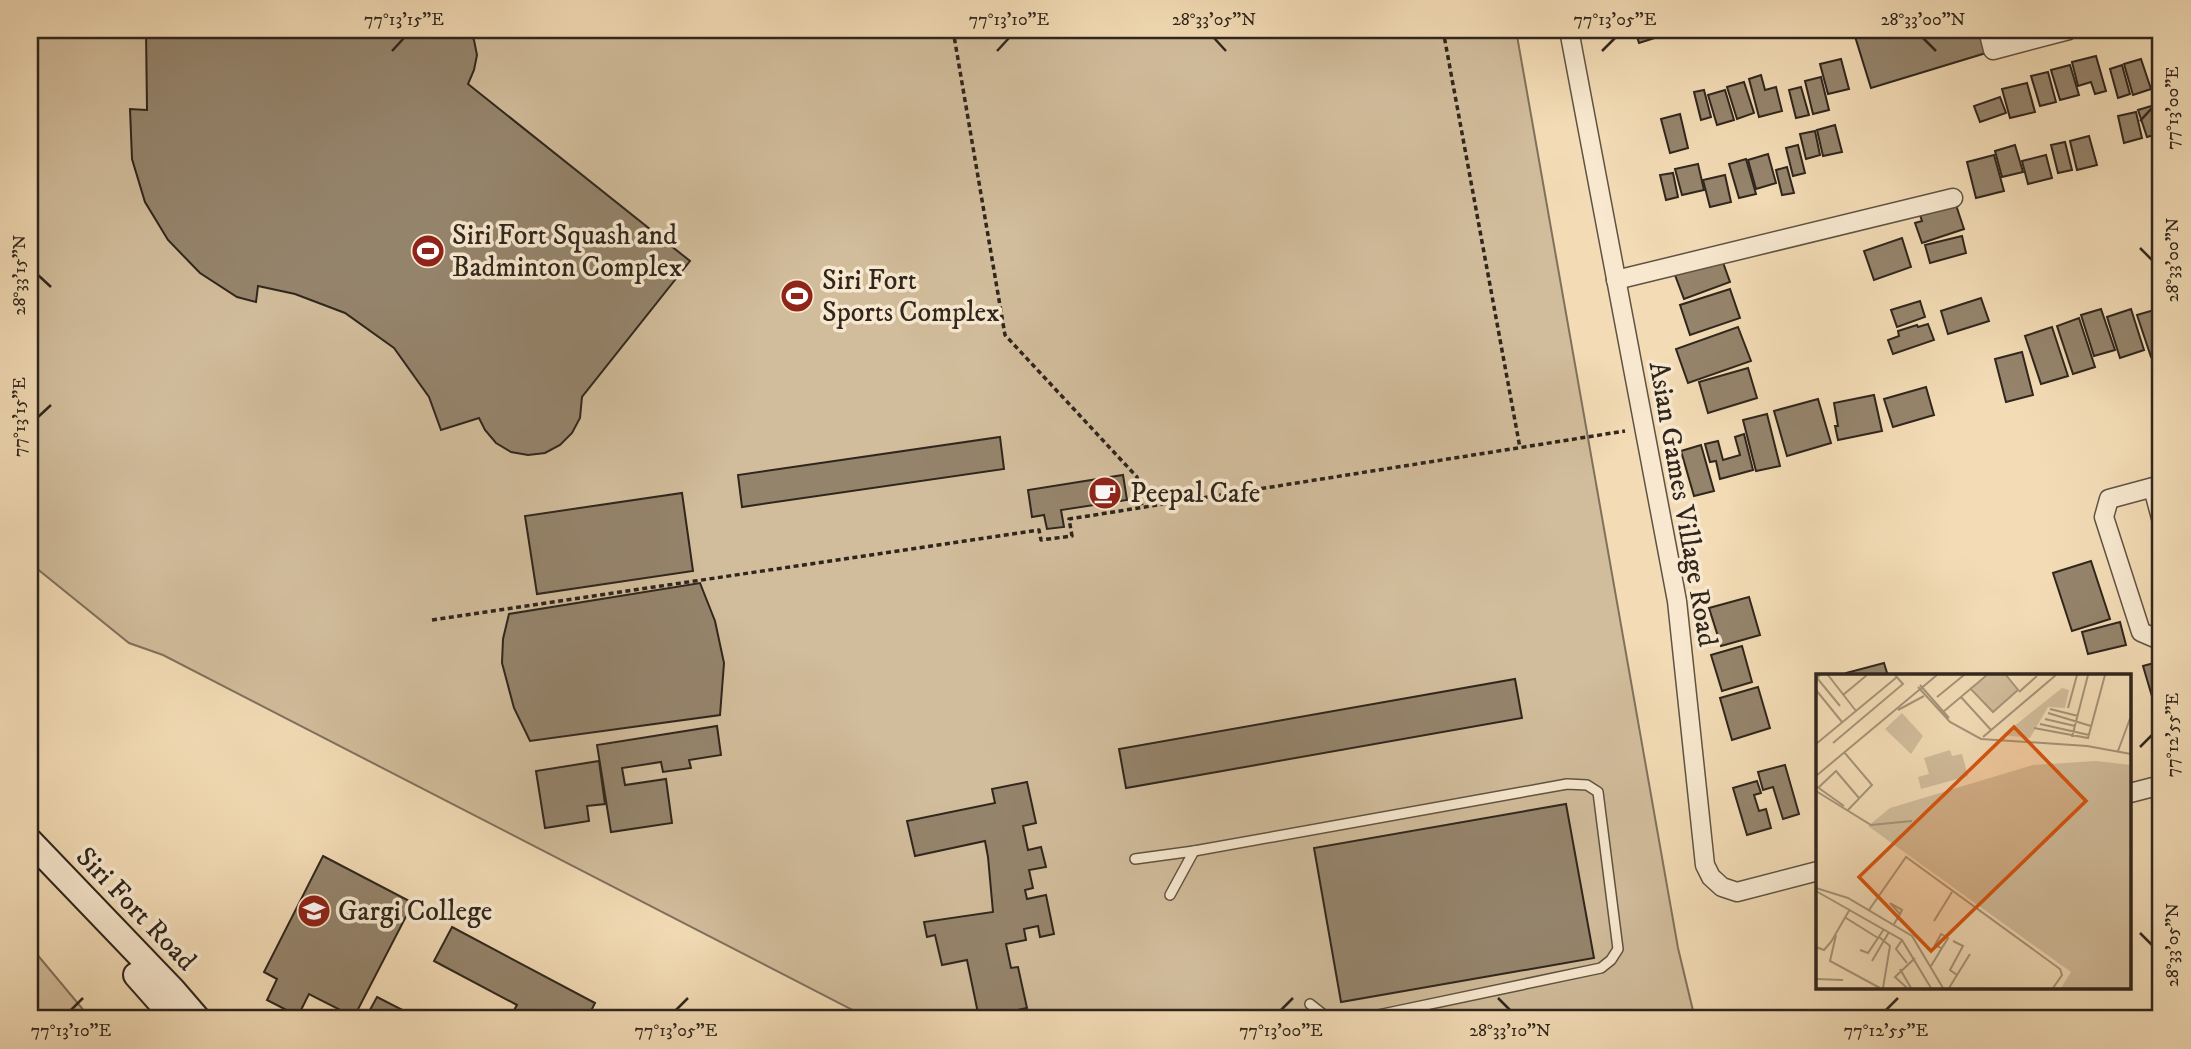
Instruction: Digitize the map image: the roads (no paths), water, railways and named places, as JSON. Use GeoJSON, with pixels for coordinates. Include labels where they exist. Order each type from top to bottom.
{"type":"FeatureCollection","features":[{"type":"Feature","properties":{"kind":"street","name":"Asian Games Village Road"},"geometry":{"type":"LineString","coordinates":[[1570,30],[1677,601],[1705,865],[1711,877],[1722,887],[1737,892],[1816,872]]}},
{"type":"Feature","properties":{"kind":"street"},"geometry":{"type":"LineString","coordinates":[[1988,30],[1993,50],[2069,30]]}},
{"type":"Feature","properties":{"kind":"street"},"geometry":{"type":"LineString","coordinates":[[1616,280],[1953,198]]}},
{"type":"Feature","properties":{"kind":"street"},"geometry":{"type":"LineString","coordinates":[[2161,518],[2157,486],[2109,499],[2104,516],[2141,632],[2154,638],[2161,637]]}},
{"type":"Feature","properties":{"kind":"street"},"geometry":{"type":"LineString","coordinates":[[2132,792],[2161,785]]}},
{"type":"Feature","properties":{"kind":"street","name":"Siri Fort Road"},"geometry":{"type":"LineString","coordinates":[[30,841],[198,1019]]}},
{"type":"Feature","properties":{"kind":"street","name":"Siri Fort Road"},"geometry":{"type":"LineString","coordinates":[[30,864],[148,987],[175,1019]]}},
{"type":"Feature","properties":{"kind":"lane"},"geometry":{"type":"LineString","coordinates":[[1135,859],[1194,851],[1567,784],[1587,785],[1598,792],[1618,949],[1611,960],[1601,968],[1359,1019]]}},
{"type":"Feature","properties":{"kind":"lane"},"geometry":{"type":"LineString","coordinates":[[1170,895],[1194,851]]}},
{"type":"Feature","properties":{"kind":"lane"},"geometry":{"type":"LineString","coordinates":[[1310,1004],[1329,1019]]}},
{"type":"Feature","properties":{"kind":"place","name":"Siri Fort Squash and Badminton Complex"},"geometry":{"type":"Point","coordinates":[428,251]}},
{"type":"Feature","properties":{"kind":"place","name":"Siri Fort Sports Complex"},"geometry":{"type":"Point","coordinates":[797,296]}},
{"type":"Feature","properties":{"kind":"place","name":"Peepal Cafe"},"geometry":{"type":"Point","coordinates":[1105,493]}},
{"type":"Feature","properties":{"kind":"place","name":"Gargi College"},"geometry":{"type":"Point","coordinates":[314,911]}}]}
